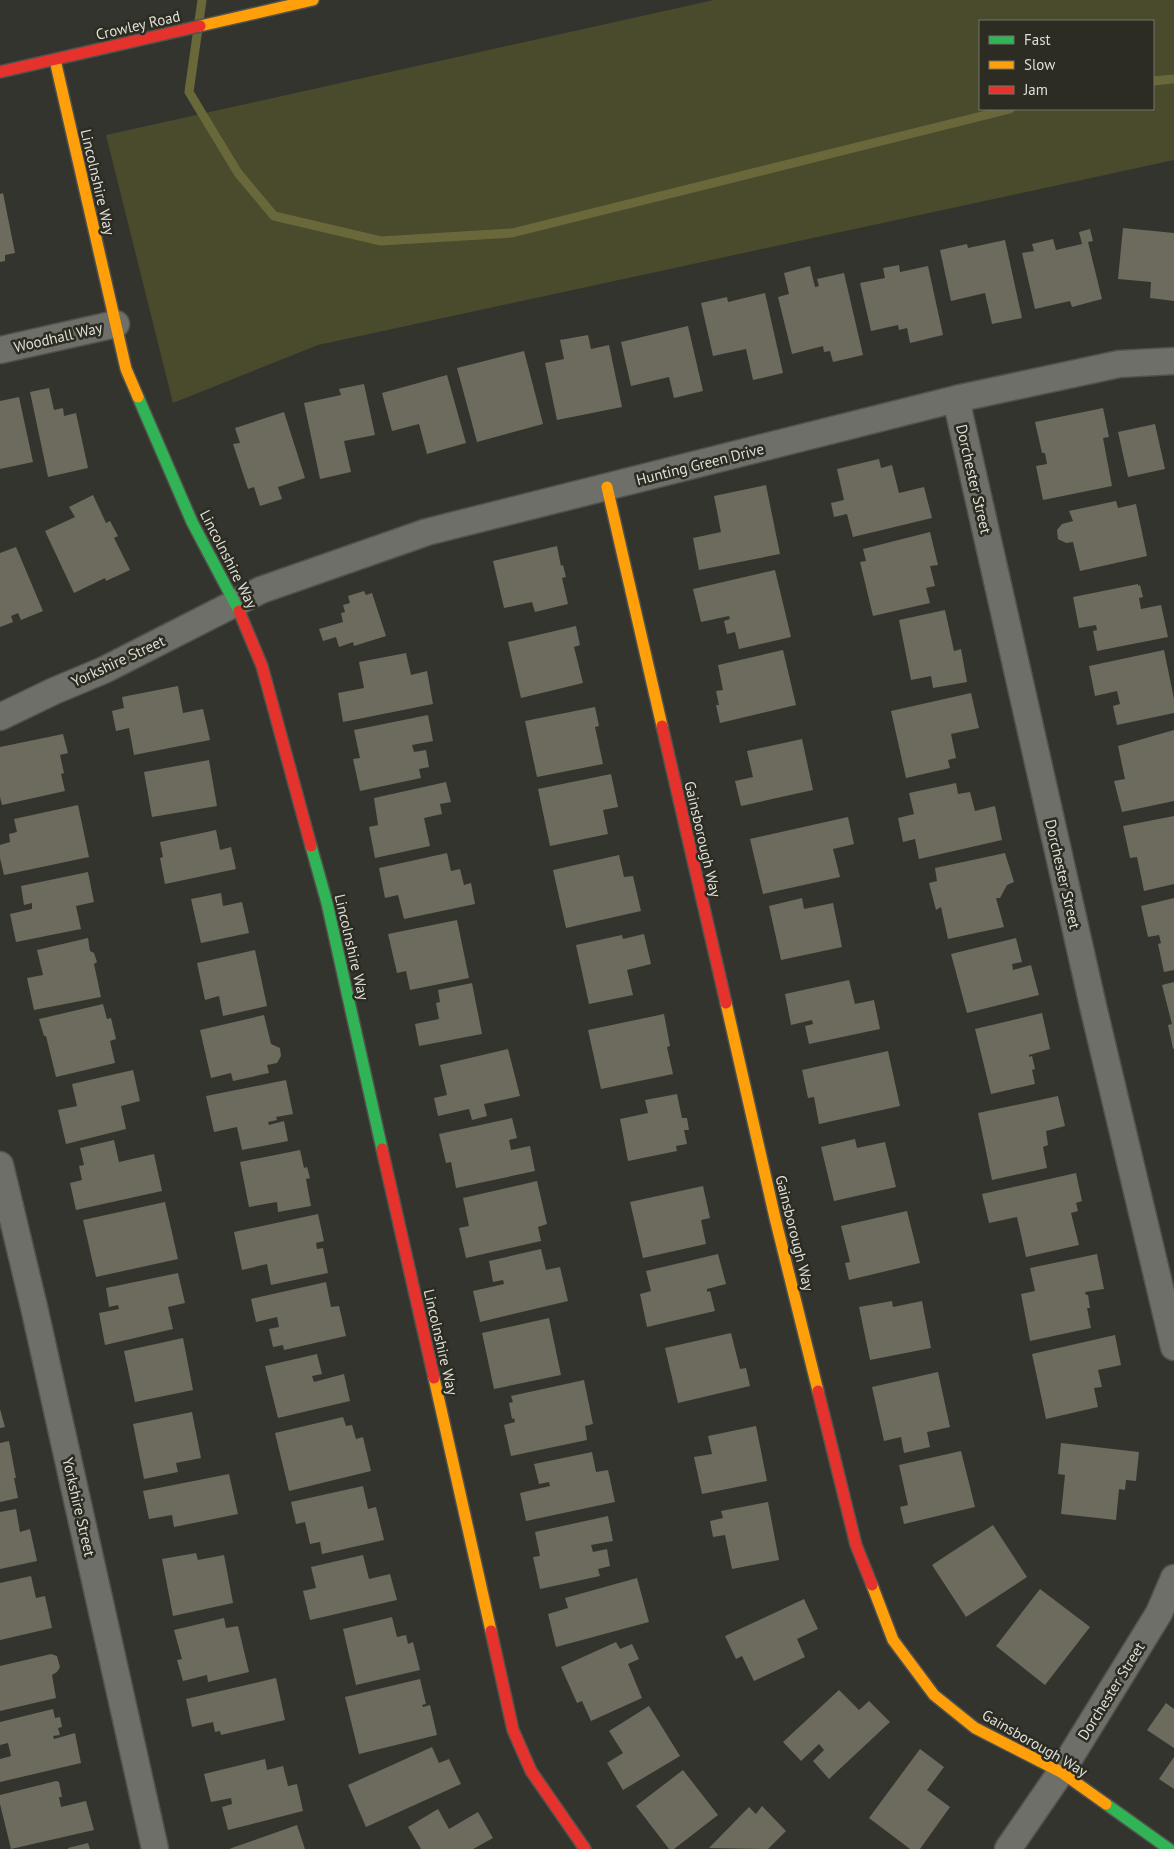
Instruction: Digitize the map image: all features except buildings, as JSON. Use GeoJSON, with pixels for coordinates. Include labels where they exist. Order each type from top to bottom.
{"type":"FeatureCollection","features":[{"type":"Feature","properties":{"kind":"street","name":"Crowley Road"},"geometry":{"type":"LineString","coordinates":[[0,72],[313,0]]}},
{"type":"Feature","properties":{"kind":"street","name":"Lincolnshire Way"},"geometry":{"type":"LineString","coordinates":[[54,60],[126,369],[192,522],[236,604],[262,666],[327,903],[513,1730],[530,1771],[585,1849]]}},
{"type":"Feature","properties":{"kind":"street","name":"Woodhall Way"},"geometry":{"type":"LineString","coordinates":[[0,350],[116,324]]}},
{"type":"Feature","properties":{"kind":"street","name":"Hunting Green Drive"},"geometry":{"type":"LineString","coordinates":[[236,604],[262,590],[427,532],[956,400],[1119,364],[1174,361]]}},
{"type":"Feature","properties":{"kind":"street","name":"Dorchester Street"},"geometry":{"type":"LineString","coordinates":[[956,400],[1093,1006],[1174,1347]]}},
{"type":"Feature","properties":{"kind":"street","name":"Gainsborough Way"},"geometry":{"type":"LineString","coordinates":[[606,487],[775,1218],[856,1545],[892,1640],[934,1695],[975,1728],[1061,1772],[1169,1849]]}},
{"type":"Feature","properties":{"kind":"street","name":"Yorkshire Street"},"geometry":{"type":"LineString","coordinates":[[0,717],[104,670],[236,604]]}},
{"type":"Feature","properties":{"kind":"street","name":"Yorkshire Street"},"geometry":{"type":"LineString","coordinates":[[0,1166],[36,1317],[155,1849]]}},
{"type":"Feature","properties":{"kind":"street","name":"Dorchester Street"},"geometry":{"type":"LineString","coordinates":[[1008,1849],[1061,1772],[1159,1613],[1174,1578]]}},
{"type":"Feature","properties":{"kind":"shaded area"},"geometry":{"type":"Polygon","coordinates":[[[714,0],[1174,0],[1174,160],[318,345],[173,403],[106,135],[714,0]]]}},
{"type":"Feature","properties":{"kind":"waterway"},"geometry":{"type":"LineString","coordinates":[[202,0],[189,92],[238,173],[274,216],[381,241],[512,233],[1006,110]]}},
{"type":"Feature","properties":{"kind":"waterway"},"geometry":{"type":"LineString","coordinates":[[1154,81],[1174,79]]}},
{"type":"Feature","properties":{"kind":"traffic: fast"},"geometry":{"type":"LineString","coordinates":[[138,397],[192,522],[239,611]]}},
{"type":"Feature","properties":{"kind":"traffic: fast"},"geometry":{"type":"LineString","coordinates":[[311,846],[327,903],[382,1149]]}},
{"type":"Feature","properties":{"kind":"traffic: fast"},"geometry":{"type":"LineString","coordinates":[[1106,1804],[1169,1849]]}},
{"type":"Feature","properties":{"kind":"traffic: slow"},"geometry":{"type":"LineString","coordinates":[[200,26],[313,0]]}},
{"type":"Feature","properties":{"kind":"traffic: slow"},"geometry":{"type":"LineString","coordinates":[[55,60],[126,369],[138,397]]}},
{"type":"Feature","properties":{"kind":"traffic: slow"},"geometry":{"type":"LineString","coordinates":[[607,487],[662,726]]}},
{"type":"Feature","properties":{"kind":"traffic: slow"},"geometry":{"type":"LineString","coordinates":[[726,1003],[775,1218],[818,1391]]}},
{"type":"Feature","properties":{"kind":"traffic: slow"},"geometry":{"type":"LineString","coordinates":[[434,1378],[491,1631]]}},
{"type":"Feature","properties":{"kind":"traffic: slow"},"geometry":{"type":"LineString","coordinates":[[872,1585],[893,1640],[934,1695],[975,1728],[1061,1772],[1106,1804]]}},
{"type":"Feature","properties":{"kind":"traffic: jam"},"geometry":{"type":"LineString","coordinates":[[0,72],[200,26]]}},
{"type":"Feature","properties":{"kind":"traffic: jam"},"geometry":{"type":"LineString","coordinates":[[239,611],[262,666],[311,846]]}},
{"type":"Feature","properties":{"kind":"traffic: jam"},"geometry":{"type":"LineString","coordinates":[[662,726],[726,1003]]}},
{"type":"Feature","properties":{"kind":"traffic: jam"},"geometry":{"type":"LineString","coordinates":[[382,1149],[434,1378]]}},
{"type":"Feature","properties":{"kind":"traffic: jam"},"geometry":{"type":"LineString","coordinates":[[818,1391],[856,1545],[872,1585]]}},
{"type":"Feature","properties":{"kind":"traffic: jam"},"geometry":{"type":"LineString","coordinates":[[491,1631],[513,1730],[531,1771],[585,1849]]}}]}
